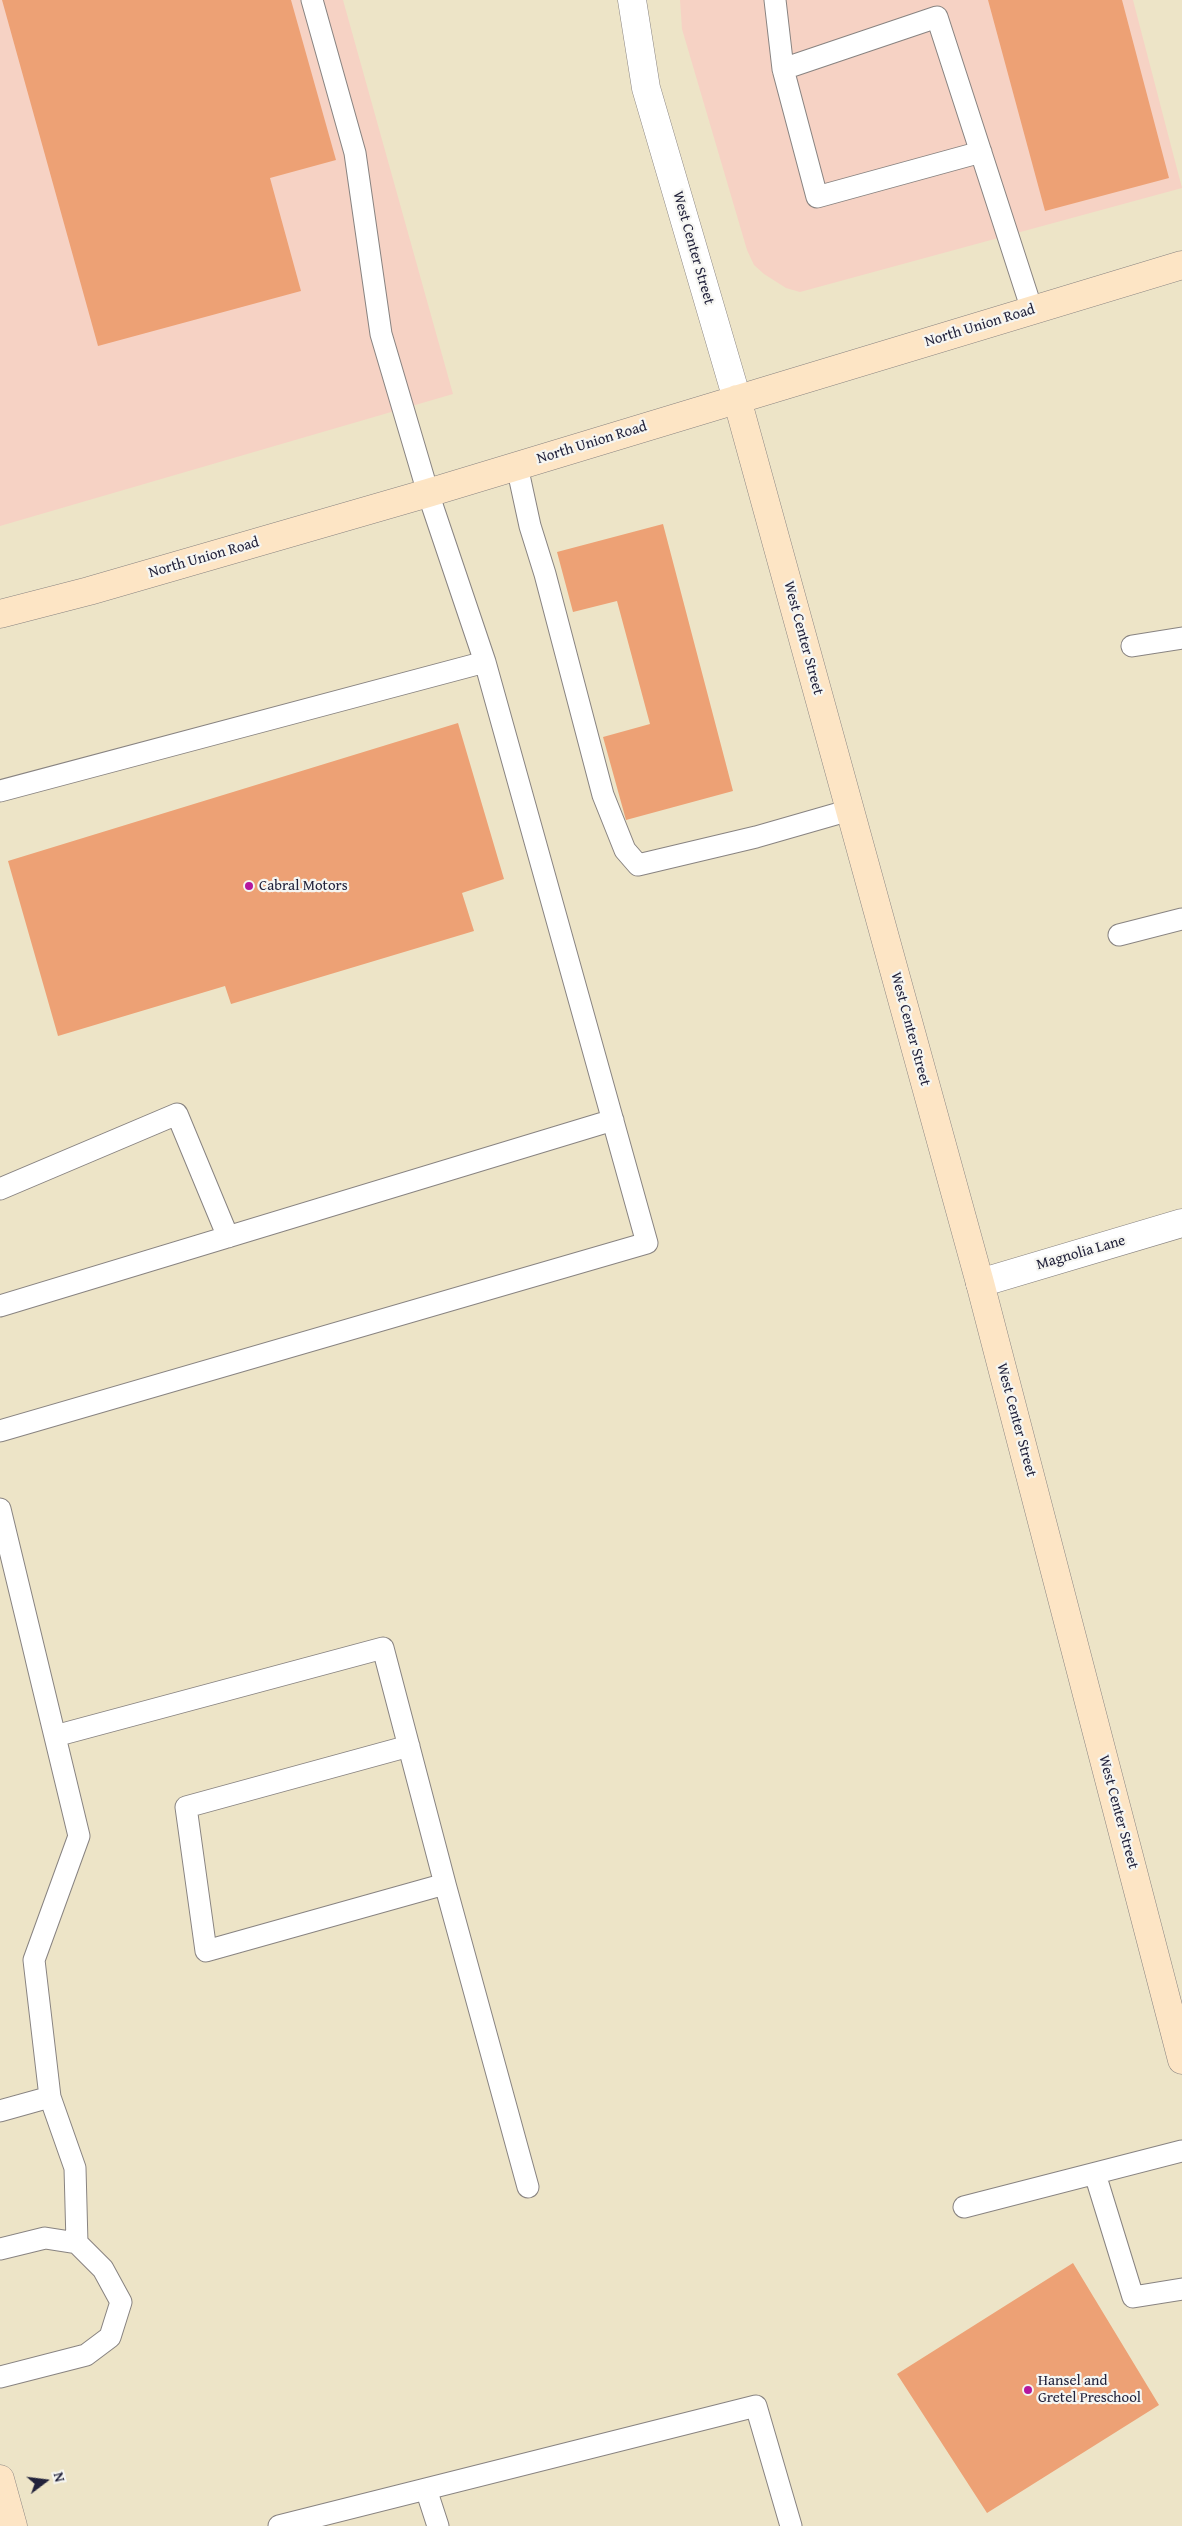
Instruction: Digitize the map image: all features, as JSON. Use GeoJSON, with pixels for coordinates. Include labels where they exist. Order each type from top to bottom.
{"type":"FeatureCollection","features":[{"type":"Feature","properties":{"kind":"street","name":"West Center Street"},"geometry":{"type":"LineString","coordinates":[[632,0],[646,88],[737,399],[980,1282],[1182,2060]]}},
{"type":"Feature","properties":{"kind":"street","name":"North Union Road"},"geometry":{"type":"LineString","coordinates":[[0,614],[89,591],[428,493],[1182,265]]}},
{"type":"Feature","properties":{"kind":"street","name":"Magnolia Lane"},"geometry":{"type":"LineString","coordinates":[[980,1282],[1182,1223]]}},
{"type":"Feature","properties":{"kind":"street"},"geometry":{"type":"LineString","coordinates":[[0,2479],[13,2526]]}},
{"type":"Feature","properties":{"kind":"lane"},"geometry":{"type":"LineString","coordinates":[[0,1430],[647,1243],[485,662],[428,493],[381,334],[354,153],[312,0]]}},
{"type":"Feature","properties":{"kind":"lane"},"geometry":{"type":"LineString","coordinates":[[775,0],[783,69],[817,198],[981,152]]}},
{"type":"Feature","properties":{"kind":"lane"},"geometry":{"type":"LineString","coordinates":[[783,69],[937,17],[1032,310]]}},
{"type":"Feature","properties":{"kind":"lane"},"geometry":{"type":"LineString","coordinates":[[517,466],[530,526],[546,574],[603,795],[625,850],[638,865],[756,837],[850,810]]}},
{"type":"Feature","properties":{"kind":"lane"},"geometry":{"type":"LineString","coordinates":[[1132,646],[1182,638]]}},
{"type":"Feature","properties":{"kind":"lane"},"geometry":{"type":"LineString","coordinates":[[0,792],[485,662]]}},
{"type":"Feature","properties":{"kind":"lane"},"geometry":{"type":"LineString","coordinates":[[1119,935],[1182,919]]}},
{"type":"Feature","properties":{"kind":"lane"},"geometry":{"type":"LineString","coordinates":[[0,1189],[177,1114],[228,1237]]}},
{"type":"Feature","properties":{"kind":"lane"},"geometry":{"type":"LineString","coordinates":[[0,1306],[613,1120]]}},
{"type":"Feature","properties":{"kind":"lane"},"geometry":{"type":"LineString","coordinates":[[0,1509],[79,1836],[34,1960],[50,2097],[75,2168],[77,2243]]}},
{"type":"Feature","properties":{"kind":"lane"},"geometry":{"type":"LineString","coordinates":[[55,1736],[383,1648],[528,2188]]}},
{"type":"Feature","properties":{"kind":"lane"},"geometry":{"type":"LineString","coordinates":[[409,1746],[186,1807],[206,1951],[445,1884]]}},
{"type":"Feature","properties":{"kind":"lane"},"geometry":{"type":"LineString","coordinates":[[0,2111],[50,2097]]}},
{"type":"Feature","properties":{"kind":"lane"},"geometry":{"type":"LineString","coordinates":[[964,2207],[1182,2151]]}},
{"type":"Feature","properties":{"kind":"lane"},"geometry":{"type":"LineString","coordinates":[[1095,2174],[1132,2297],[1182,2289]]}},
{"type":"Feature","properties":{"kind":"lane"},"geometry":{"type":"LineString","coordinates":[[0,2248],[45,2238],[77,2243],[104,2269],[121,2302],[110,2337],[86,2355],[0,2377]]}},
{"type":"Feature","properties":{"kind":"lane"},"geometry":{"type":"LineString","coordinates":[[279,2526],[756,2406],[791,2526]]}},
{"type":"Feature","properties":{"kind":"lane"},"geometry":{"type":"LineString","coordinates":[[426,2489],[438,2526]]}},
{"type":"Feature","properties":{"kind":"shaded area"},"geometry":{"type":"Polygon","coordinates":[[[0,0],[343,0],[453,394],[0,526],[0,0]]]}},
{"type":"Feature","properties":{"kind":"shaded area"},"geometry":{"type":"Polygon","coordinates":[[[680,0],[1133,0],[1182,188],[800,292],[786,288],[754,265],[747,250],[682,29],[680,0]]]}},
{"type":"Feature","properties":{"kind":"building"},"geometry":{"type":"Polygon","coordinates":[[[2,0],[291,0],[336,160],[270,178],[301,291],[98,346],[2,0]]]}},
{"type":"Feature","properties":{"kind":"building"},"geometry":{"type":"Polygon","coordinates":[[[988,0],[1122,0],[1169,178],[1045,211],[988,0]]]}},
{"type":"Feature","properties":{"kind":"building"},"geometry":{"type":"Polygon","coordinates":[[[663,524],[733,791],[626,820],[603,737],[650,724],[617,601],[573,612],[557,552],[663,524]]]}},
{"type":"Feature","properties":{"kind":"building","name":"Cabral Motors"},"geometry":{"type":"Polygon","coordinates":[[[458,723],[504,879],[462,893],[474,931],[231,1004],[225,986],[58,1036],[8,861],[458,723]]]}},
{"type":"Feature","properties":{"kind":"building","name":"Hansel and Gretel Preschool"},"geometry":{"type":"Polygon","coordinates":[[[1073,2263],[1159,2405],[987,2513],[897,2374],[1073,2263]]]}},
{"type":"Feature","properties":{"kind":"place","name":"Cabral Motors"},"geometry":{"type":"Point","coordinates":[249,886]}},
{"type":"Feature","properties":{"kind":"place","name":"Hansel and Gretel Preschool"},"geometry":{"type":"Point","coordinates":[1028,2390]}}]}
